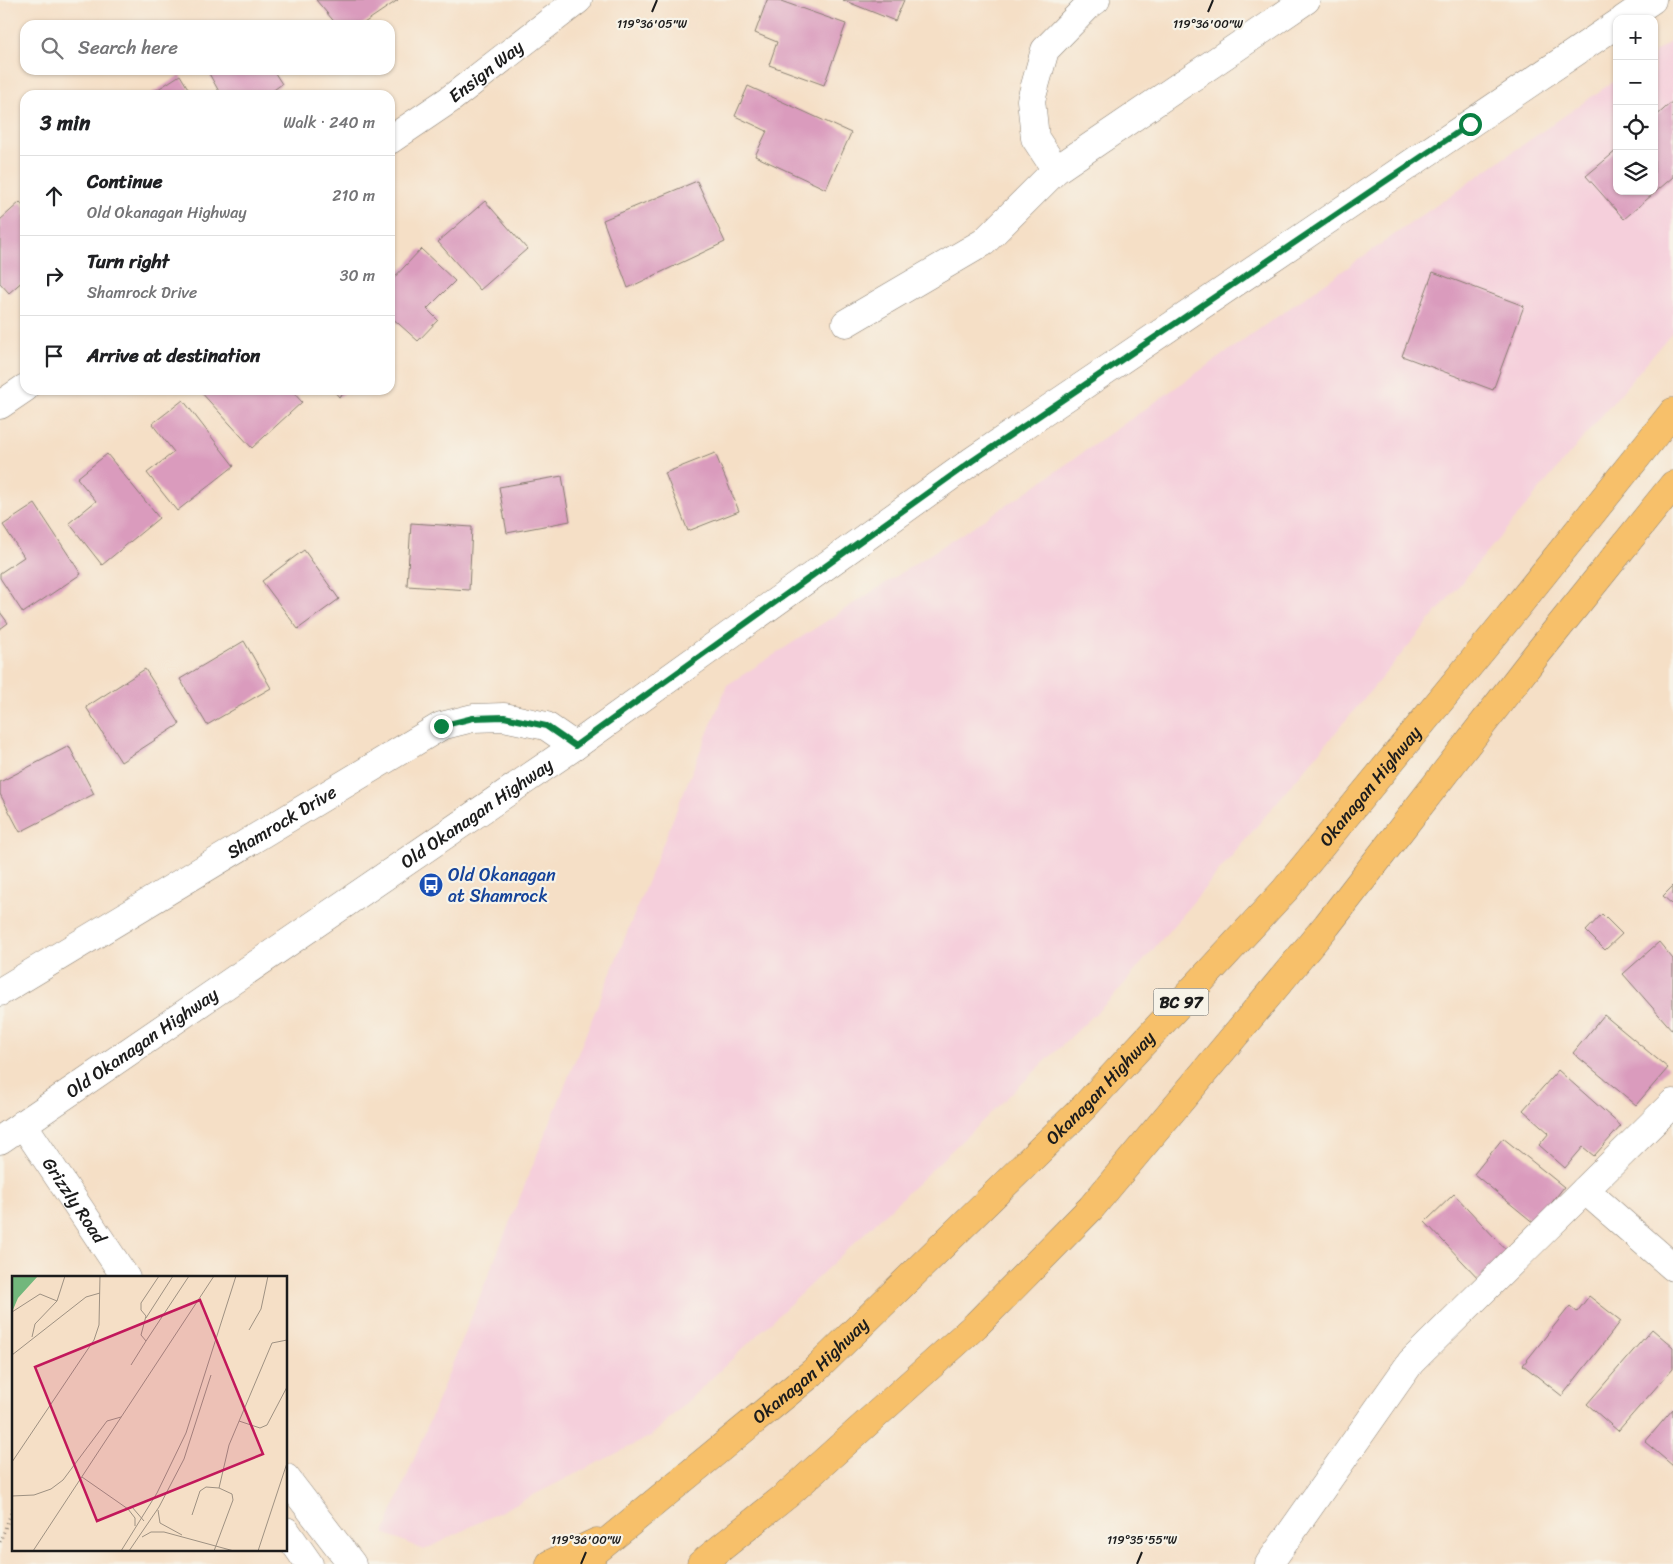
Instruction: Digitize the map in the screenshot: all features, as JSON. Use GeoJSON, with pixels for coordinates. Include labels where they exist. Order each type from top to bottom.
{"type":"FeatureCollection","features":[{"type":"Feature","properties":{"kind":"highway","name":"Okanagan Highway"},"geometry":{"type":"LineString","coordinates":[[580,1564],[812,1373],[1084,1107],[1285,890],[1673,412]]}},
{"type":"Feature","properties":{"kind":"highway"},"geometry":{"type":"LineString","coordinates":[[701,1564],[787,1495],[976,1325],[1091,1208],[1327,925],[1537,654],[1673,485]]}},
{"type":"Feature","properties":{"kind":"highway"},"geometry":{"type":"LineString","coordinates":[[550,1564],[623,1530]]}},
{"type":"Feature","properties":{"kind":"highway"},"geometry":{"type":"LineString","coordinates":[[603,1564],[623,1530]]}},
{"type":"Feature","properties":{"kind":"street","name":"Ensign Way"},"geometry":{"type":"LineString","coordinates":[[395,137],[449,100],[578,0]]}},
{"type":"Feature","properties":{"kind":"street"},"geometry":{"type":"LineString","coordinates":[[1056,170],[1035,138],[1031,100],[1045,50],[1096,0]]}},
{"type":"Feature","properties":{"kind":"street"},"geometry":{"type":"LineString","coordinates":[[846,323],[984,242],[1056,170],[1306,0]]}},
{"type":"Feature","properties":{"kind":"street"},"geometry":{"type":"LineString","coordinates":[[1630,15],[1652,0]]}},
{"type":"Feature","properties":{"kind":"street","name":"Old Okanagan Highway"},"geometry":{"type":"LineString","coordinates":[[0,1140],[575,746],[972,461],[1613,27]]}},
{"type":"Feature","properties":{"kind":"street"},"geometry":{"type":"LineString","coordinates":[[0,406],[20,392]]}},
{"type":"Feature","properties":{"kind":"street","name":"Shamrock Drive"},"geometry":{"type":"LineString","coordinates":[[0,992],[441,726],[473,718],[504,717],[546,726],[575,746]]}},
{"type":"Feature","properties":{"kind":"street"},"geometry":{"type":"LineString","coordinates":[[1269,1564],[1411,1362],[1673,1103]]}},
{"type":"Feature","properties":{"kind":"street","name":"Grizzly Road"},"geometry":{"type":"LineString","coordinates":[[23,1124],[125,1276]]}},
{"type":"Feature","properties":{"kind":"street"},"geometry":{"type":"LineString","coordinates":[[1585,1190],[1673,1267]]}},
{"type":"Feature","properties":{"kind":"street"},"geometry":{"type":"LineString","coordinates":[[288,1481],[352,1564]]}},
{"type":"Feature","properties":{"kind":"street"},"geometry":{"type":"LineString","coordinates":[[288,1534],[309,1564]]}},
{"type":"Feature","properties":{"kind":"path"},"geometry":{"type":"LineString","coordinates":[[0,1542],[12,1510]]}},
{"type":"Feature","properties":{"kind":"shaded area"},"geometry":{"type":"Polygon","coordinates":[[[1673,40],[1673,331],[1114,996],[651,1436],[424,1550],[384,1533],[727,685],[1022,495],[1613,82],[1613,195],[1658,195],[1658,50],[1673,40]]]}},
{"type":"Feature","properties":{"kind":"building"},"geometry":{"type":"Polygon","coordinates":[[[316,0],[398,0],[368,20],[333,20],[316,0]]]}},
{"type":"Feature","properties":{"kind":"building"},"geometry":{"type":"Polygon","coordinates":[[[767,0],[778,0],[846,24],[824,85],[769,65],[777,42],[755,33],[767,0]]]}},
{"type":"Feature","properties":{"kind":"building"},"geometry":{"type":"Polygon","coordinates":[[[843,0],[904,0],[895,21],[843,0]]]}},
{"type":"Feature","properties":{"kind":"building"},"geometry":{"type":"Polygon","coordinates":[[[180,75],[189,90],[157,90],[180,75]]]}},
{"type":"Feature","properties":{"kind":"building"},"geometry":{"type":"Polygon","coordinates":[[[210,75],[276,75],[282,84],[274,90],[218,90],[210,75]]]}},
{"type":"Feature","properties":{"kind":"building"},"geometry":{"type":"Polygon","coordinates":[[[748,86],[851,133],[826,189],[755,156],[767,131],[735,116],[748,86]]]}},
{"type":"Feature","properties":{"kind":"building"},"geometry":{"type":"Polygon","coordinates":[[[1673,101],[1673,177],[1658,190],[1658,150],[1658,114],[1673,101]]]}},
{"type":"Feature","properties":{"kind":"building"},"geometry":{"type":"Polygon","coordinates":[[[1613,153],[1613,195],[1652,195],[1624,219],[1586,176],[1613,153]]]}},
{"type":"Feature","properties":{"kind":"building"},"geometry":{"type":"Polygon","coordinates":[[[697,181],[725,242],[628,288],[603,220],[697,181]]]}},
{"type":"Feature","properties":{"kind":"building"},"geometry":{"type":"Polygon","coordinates":[[[485,201],[527,249],[480,290],[438,242],[485,201]]]}},
{"type":"Feature","properties":{"kind":"building"},"geometry":{"type":"Polygon","coordinates":[[[20,202],[20,283],[9,293],[0,283],[0,220],[20,202]]]}},
{"type":"Feature","properties":{"kind":"building"},"geometry":{"type":"Polygon","coordinates":[[[421,249],[455,281],[427,309],[438,320],[418,341],[395,320],[395,277],[421,249]]]}},
{"type":"Feature","properties":{"kind":"building"},"geometry":{"type":"Polygon","coordinates":[[[1433,272],[1524,306],[1493,390],[1402,356],[1433,272]]]}},
{"type":"Feature","properties":{"kind":"building"},"geometry":{"type":"Polygon","coordinates":[[[204,395],[296,395],[302,402],[252,448],[204,395]]]}},
{"type":"Feature","properties":{"kind":"building"},"geometry":{"type":"Polygon","coordinates":[[[183,400],[234,466],[177,511],[147,473],[174,452],[152,424],[183,400]]]}},
{"type":"Feature","properties":{"kind":"building"},"geometry":{"type":"Polygon","coordinates":[[[715,453],[739,511],[688,531],[665,473],[715,453]]]}},
{"type":"Feature","properties":{"kind":"building"},"geometry":{"type":"Polygon","coordinates":[[[107,454],[159,518],[102,565],[69,523],[96,501],[77,478],[107,454]]]}},
{"type":"Feature","properties":{"kind":"building"},"geometry":{"type":"Polygon","coordinates":[[[562,476],[570,521],[507,533],[499,487],[562,476]]]}},
{"type":"Feature","properties":{"kind":"building"},"geometry":{"type":"Polygon","coordinates":[[[35,504],[81,574],[23,613],[0,578],[0,573],[24,557],[3,525],[35,504]]]}},
{"type":"Feature","properties":{"kind":"building"},"geometry":{"type":"Polygon","coordinates":[[[411,523],[472,527],[469,590],[407,586],[411,523]]]}},
{"type":"Feature","properties":{"kind":"building"},"geometry":{"type":"Polygon","coordinates":[[[304,550],[339,599],[298,629],[262,581],[304,550]]]}},
{"type":"Feature","properties":{"kind":"building"},"geometry":{"type":"Polygon","coordinates":[[[0,612],[8,623],[0,629],[0,612]]]}},
{"type":"Feature","properties":{"kind":"building"},"geometry":{"type":"Polygon","coordinates":[[[244,641],[271,688],[207,725],[180,679],[244,641]]]}},
{"type":"Feature","properties":{"kind":"building"},"geometry":{"type":"Polygon","coordinates":[[[145,669],[180,724],[121,762],[86,707],[145,669]]]}},
{"type":"Feature","properties":{"kind":"building"},"geometry":{"type":"Polygon","coordinates":[[[69,746],[94,794],[20,832],[0,794],[0,782],[69,746]]]}},
{"type":"Feature","properties":{"kind":"building"},"geometry":{"type":"Polygon","coordinates":[[[1673,886],[1673,905],[1663,896],[1673,886]]]}},
{"type":"Feature","properties":{"kind":"building"},"geometry":{"type":"Polygon","coordinates":[[[1602,914],[1622,934],[1605,950],[1586,931],[1602,914]]]}},
{"type":"Feature","properties":{"kind":"building"},"geometry":{"type":"Polygon","coordinates":[[[1659,942],[1673,959],[1673,1031],[1623,974],[1659,942]]]}},
{"type":"Feature","properties":{"kind":"building"},"geometry":{"type":"Polygon","coordinates":[[[1604,1015],[1668,1068],[1636,1105],[1573,1053],[1604,1015]]]}},
{"type":"Feature","properties":{"kind":"building"},"geometry":{"type":"Polygon","coordinates":[[[1558,1070],[1621,1126],[1594,1156],[1583,1147],[1565,1168],[1539,1145],[1549,1133],[1523,1110],[1558,1070]]]}},
{"type":"Feature","properties":{"kind":"building"},"geometry":{"type":"Polygon","coordinates":[[[1503,1138],[1564,1187],[1535,1224],[1474,1174],[1503,1138]]]}},
{"type":"Feature","properties":{"kind":"building"},"geometry":{"type":"Polygon","coordinates":[[[1454,1194],[1510,1254],[1481,1281],[1425,1222],[1454,1194]]]}},
{"type":"Feature","properties":{"kind":"building"},"geometry":{"type":"Polygon","coordinates":[[[1589,1296],[1621,1321],[1562,1396],[1523,1365],[1570,1306],[1577,1312],[1589,1296]]]}},
{"type":"Feature","properties":{"kind":"building"},"geometry":{"type":"Polygon","coordinates":[[[1652,1329],[1673,1347],[1673,1368],[1618,1431],[1587,1404],[1652,1329]]]}},
{"type":"Feature","properties":{"kind":"building"},"geometry":{"type":"Polygon","coordinates":[[[1673,1409],[1673,1466],[1645,1442],[1673,1409]]]}},
{"type":"Feature","properties":{"kind":"place","name":"Old Okanagan at Shamrock"},"geometry":{"type":"Point","coordinates":[431,885]}},
{"type":"Feature","properties":{"kind":"route"},"geometry":{"type":"LineString","coordinates":[[441,726],[473,718],[504,717],[546,726],[575,746],[972,461],[1470,124]]}}]}
